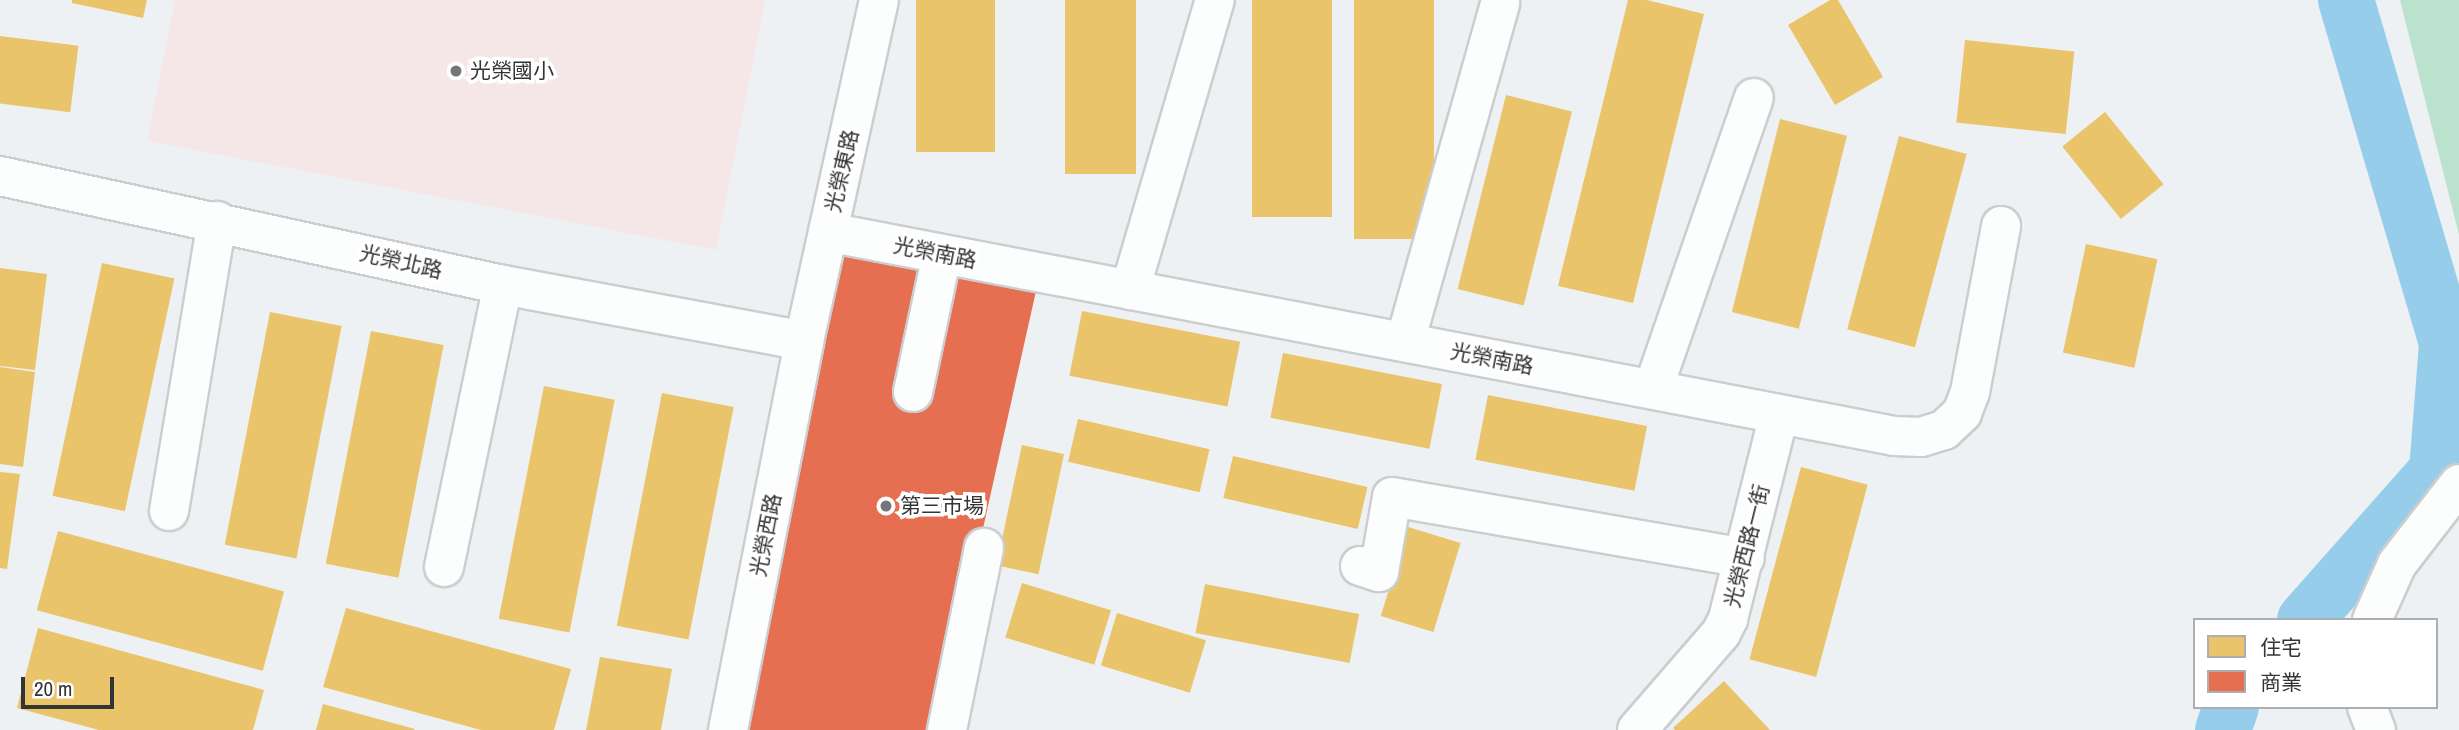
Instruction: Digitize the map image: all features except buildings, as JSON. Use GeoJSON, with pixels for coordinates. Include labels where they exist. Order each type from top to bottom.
{"type":"FeatureCollection","features":[{"type":"Feature","properties":{"kind":"street","name":"光榮東路"},"geometry":{"type":"LineString","coordinates":[[804,341],[879,0]]}},
{"type":"Feature","properties":{"kind":"street"},"geometry":{"type":"LineString","coordinates":[[1130,290],[1215,0]]}},
{"type":"Feature","properties":{"kind":"street"},"geometry":{"type":"LineString","coordinates":[[1405,342],[1500,3]]}},
{"type":"Feature","properties":{"kind":"street"},"geometry":{"type":"LineString","coordinates":[[1653,389],[1754,98]]}},
{"type":"Feature","properties":{"kind":"street","name":"光榮北路"},"geometry":{"type":"LineString","coordinates":[[0,176],[503,285],[804,341]]}},
{"type":"Feature","properties":{"kind":"street"},"geometry":{"type":"LineString","coordinates":[[169,510],[217,221]]}},
{"type":"Feature","properties":{"kind":"street","name":"光榮南路"},"geometry":{"type":"LineString","coordinates":[[828,232],[1894,436],[1921,437],[1944,430],[1962,413],[1970,392],[2001,226]]}},
{"type":"Feature","properties":{"kind":"street"},"geometry":{"type":"LineString","coordinates":[[913,392],[942,254]]}},
{"type":"Feature","properties":{"kind":"street"},"geometry":{"type":"LineString","coordinates":[[444,567],[503,285]]}},
{"type":"Feature","properties":{"kind":"street","name":"光榮西路"},"geometry":{"type":"LineString","coordinates":[[728,730],[804,341]]}},
{"type":"Feature","properties":{"kind":"street","name":"光榮西路一街"},"geometry":{"type":"LineString","coordinates":[[1637,730],[1720,633],[1733,607],[1779,414]]}},
{"type":"Feature","properties":{"kind":"street"},"geometry":{"type":"LineString","coordinates":[[2373,618],[2397,564],[2459,484]]}},
{"type":"Feature","properties":{"kind":"street"},"geometry":{"type":"LineString","coordinates":[[1360,566],[1379,572],[1392,498],[1745,558]]}},
{"type":"Feature","properties":{"kind":"street"},"geometry":{"type":"LineString","coordinates":[[947,730],[984,548]]}},
{"type":"Feature","properties":{"kind":"street"},"geometry":{"type":"LineString","coordinates":[[2368,709],[2375,730]]}},
{"type":"Feature","properties":{"kind":"shaded area","name":"光榮國小"},"geometry":{"type":"Polygon","coordinates":[[[175,0],[765,0],[716,250],[147,141],[175,0]]]}},
{"type":"Feature","properties":{"kind":"green space"},"geometry":{"type":"Polygon","coordinates":[[[2400,0],[2459,0],[2459,235],[2400,0]]]}},
{"type":"Feature","properties":{"kind":"waterway"},"geometry":{"type":"LineString","coordinates":[[2307,618],[2437,471],[2447,343],[2346,0]]}},
{"type":"Feature","properties":{"kind":"waterway"},"geometry":{"type":"LineString","coordinates":[[2223,730],[2230,709]]}},
{"type":"Feature","properties":{"kind":"place","name":"光榮國小"},"geometry":{"type":"Point","coordinates":[456,71]}},
{"type":"Feature","properties":{"kind":"place","name":"第三市場"},"geometry":{"type":"Point","coordinates":[886,506]}}]}
